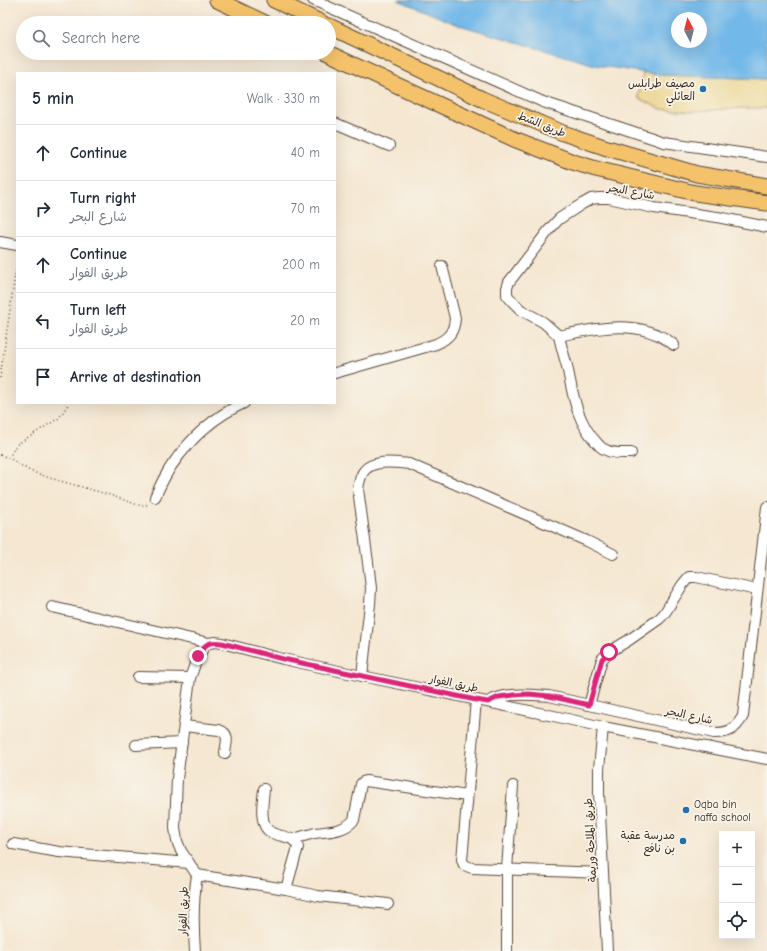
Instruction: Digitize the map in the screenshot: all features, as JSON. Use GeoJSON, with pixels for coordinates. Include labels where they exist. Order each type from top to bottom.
{"type":"FeatureCollection","features":[{"type":"Feature","properties":{"kind":"highway"},"geometry":{"type":"LineString","coordinates":[[217,0],[250,16]]}},
{"type":"Feature","properties":{"kind":"highway"},"geometry":{"type":"LineString","coordinates":[[274,0],[307,16]]}},
{"type":"Feature","properties":{"kind":"highway","name":"طريق الشط"},"geometry":{"type":"LineString","coordinates":[[336,29],[482,99],[604,147],[698,174],[767,186]]}},
{"type":"Feature","properties":{"kind":"highway"},"geometry":{"type":"LineString","coordinates":[[336,57],[514,139],[573,162],[695,193],[767,203]]}},
{"type":"Feature","properties":{"kind":"street"},"geometry":{"type":"LineString","coordinates":[[314,0],[543,102],[664,142],[767,157]]}},
{"type":"Feature","properties":{"kind":"street"},"geometry":{"type":"LineString","coordinates":[[336,123],[388,146]]}},
{"type":"Feature","properties":{"kind":"street","name":"شارع البحر"},"geometry":{"type":"LineString","coordinates":[[559,336],[543,322],[521,310],[507,295],[507,288],[516,273],[559,219],[591,199],[609,198],[654,208],[717,217],[767,227]]}},
{"type":"Feature","properties":{"kind":"street"},"geometry":{"type":"LineString","coordinates":[[0,242],[16,245]]}},
{"type":"Feature","properties":{"kind":"street"},"geometry":{"type":"LineString","coordinates":[[336,374],[436,344],[448,337],[452,331],[455,318],[442,266]]}},
{"type":"Feature","properties":{"kind":"street"},"geometry":{"type":"LineString","coordinates":[[631,453],[614,453],[603,449],[584,427],[572,392],[559,336],[604,328],[635,328],[656,334],[674,345]]}},
{"type":"Feature","properties":{"kind":"street"},"geometry":{"type":"LineString","coordinates":[[155,497],[171,466],[190,442],[214,421],[242,404]]}},
{"type":"Feature","properties":{"kind":"street"},"geometry":{"type":"LineString","coordinates":[[362,676],[371,588],[358,489],[360,478],[364,470],[370,465],[380,462],[409,464],[588,541],[613,554]]}},
{"type":"Feature","properties":{"kind":"street","name":"شارع البحر"},"geometry":{"type":"LineString","coordinates":[[488,702],[499,697],[514,695],[529,694],[549,696],[714,733],[723,733],[732,730],[743,716],[767,507]]}},
{"type":"Feature","properties":{"kind":"street"},"geometry":{"type":"LineString","coordinates":[[589,705],[602,659],[609,652],[659,619],[689,577],[696,577],[757,590]]}},
{"type":"Feature","properties":{"kind":"street","name":"طريق الفوار"},"geometry":{"type":"LineString","coordinates":[[52,607],[209,643],[222,643],[283,659],[362,676],[603,727],[767,759]]}},
{"type":"Feature","properties":{"kind":"street","name":"طريق الفوار"},"geometry":{"type":"LineString","coordinates":[[195,951],[193,921],[194,893],[197,875],[179,846],[175,828],[177,779],[190,678],[198,656],[209,643]]}},
{"type":"Feature","properties":{"kind":"street"},"geometry":{"type":"LineString","coordinates":[[138,677],[190,678]]}},
{"type":"Feature","properties":{"kind":"street"},"geometry":{"type":"LineString","coordinates":[[476,700],[462,860],[464,865],[472,868],[604,873]]}},
{"type":"Feature","properties":{"kind":"street"},"geometry":{"type":"LineString","coordinates":[[184,726],[219,730],[224,732],[227,735],[226,753]]}},
{"type":"Feature","properties":{"kind":"street","name":"طريق الملاحة وريمة"},"geometry":{"type":"LineString","coordinates":[[603,727],[599,769],[599,794],[607,951]]}},
{"type":"Feature","properties":{"kind":"street"},"geometry":{"type":"LineString","coordinates":[[136,745],[182,743]]}},
{"type":"Feature","properties":{"kind":"street"},"geometry":{"type":"LineString","coordinates":[[264,789],[262,808],[265,826],[268,830],[275,834],[293,839],[316,833],[324,833],[350,824],[354,820],[361,784],[366,781],[467,796]]}},
{"type":"Feature","properties":{"kind":"street"},"geometry":{"type":"LineString","coordinates":[[507,951],[507,869],[513,786]]}},
{"type":"Feature","properties":{"kind":"street"},"geometry":{"type":"LineString","coordinates":[[286,890],[298,848],[297,843],[293,839]]}},
{"type":"Feature","properties":{"kind":"street"},"geometry":{"type":"LineString","coordinates":[[13,844],[59,852],[189,863]]}},
{"type":"Feature","properties":{"kind":"street"},"geometry":{"type":"LineString","coordinates":[[197,875],[326,897],[388,904]]}},
{"type":"Feature","properties":{"kind":"path"},"geometry":{"type":"LineString","coordinates":[[0,378],[16,269]]}},
{"type":"Feature","properties":{"kind":"path"},"geometry":{"type":"LineString","coordinates":[[9,458],[16,445],[59,418],[68,404]]}},
{"type":"Feature","properties":{"kind":"path"},"geometry":{"type":"LineString","coordinates":[[0,455],[9,458],[30,471],[141,506],[148,505],[155,497]]}},
{"type":"Feature","properties":{"kind":"sand","name":"مصيف طرابلس العائلي"},"geometry":{"type":"Polygon","coordinates":[[[643,72],[660,75],[767,79],[767,108],[693,111],[661,109],[638,98],[643,72]]]}},
{"type":"Feature","properties":{"kind":"water"},"geometry":{"type":"Polygon","coordinates":[[[398,0],[767,0],[767,79],[660,75],[595,65],[456,24],[398,0]]]}},
{"type":"Feature","properties":{"kind":"place","name":"مصيف طرابلس العائلي"},"geometry":{"type":"Point","coordinates":[703,89]}},
{"type":"Feature","properties":{"kind":"place","name":"Oqba bin naffa school"},"geometry":{"type":"Point","coordinates":[686,810]}},
{"type":"Feature","properties":{"kind":"place","name":"مدرسة عقبة بن نافع"},"geometry":{"type":"Point","coordinates":[683,841]}},
{"type":"Feature","properties":{"kind":"route"},"geometry":{"type":"LineString","coordinates":[[198,656],[201,650],[209,643],[222,643],[283,659],[476,700],[488,702],[499,697],[529,694],[549,696],[589,705],[602,659],[609,652]]}}]}
